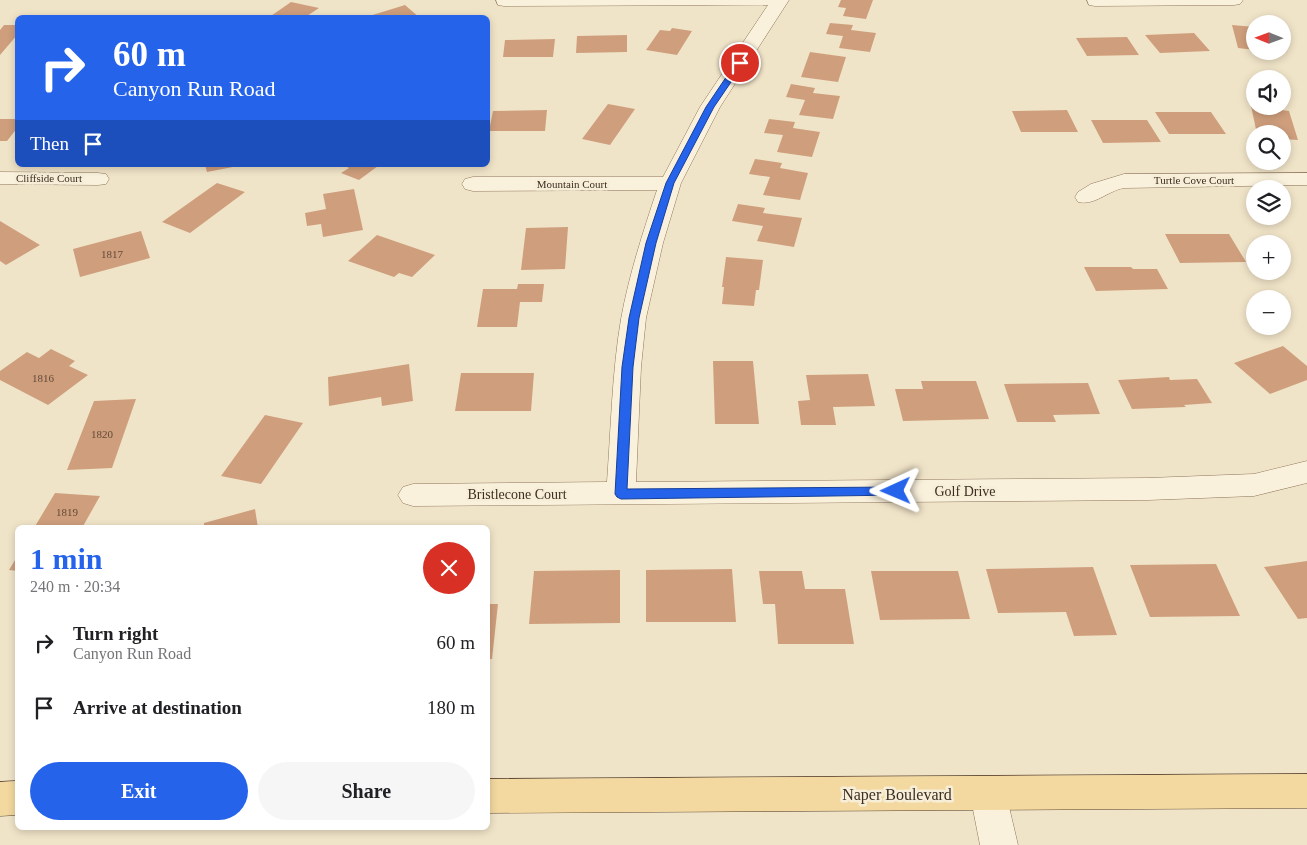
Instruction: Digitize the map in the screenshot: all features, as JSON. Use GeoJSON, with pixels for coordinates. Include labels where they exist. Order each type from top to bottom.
{"type":"FeatureCollection","features":[{"type":"Feature","properties":{"kind":"main road","name":"Naper Boulevard"},"geometry":{"type":"LineString","coordinates":[[490,796],[1307,791]]}},
{"type":"Feature","properties":{"kind":"main road"},"geometry":{"type":"LineString","coordinates":[[0,798],[15,798]]}},
{"type":"Feature","properties":{"kind":"street"},"geometry":{"type":"LineString","coordinates":[[504,1],[780,0]]}},
{"type":"Feature","properties":{"kind":"street"},"geometry":{"type":"LineString","coordinates":[[621,494],[628,367],[634,318],[651,243],[670,183],[710,107],[780,0]]}},
{"type":"Feature","properties":{"kind":"street"},"geometry":{"type":"LineString","coordinates":[[1095,1],[1234,0]]}},
{"type":"Feature","properties":{"kind":"street","name":"Cliffside Court"},"geometry":{"type":"LineString","coordinates":[[0,178],[98,178]]}},
{"type":"Feature","properties":{"kind":"street","name":"Turtle Cove Court"},"geometry":{"type":"LineString","coordinates":[[1086,197],[1094,190],[1106,184],[1124,181],[1307,180]]}},
{"type":"Feature","properties":{"kind":"street","name":"Mountain Court"},"geometry":{"type":"LineString","coordinates":[[473,184],[670,183]]}},
{"type":"Feature","properties":{"kind":"street","name":"Golf Drive"},"geometry":{"type":"LineString","coordinates":[[621,494],[1148,489],[1254,485],[1307,472]]}},
{"type":"Feature","properties":{"kind":"street","name":"Bristlecone Court"},"geometry":{"type":"LineString","coordinates":[[413,495],[621,494]]}},
{"type":"Feature","properties":{"kind":"street"},"geometry":{"type":"LineString","coordinates":[[988,794],[999,845]]}},
{"type":"Feature","properties":{"kind":"building"},"geometry":{"type":"Polygon","coordinates":[[[841,0],[873,0],[866,19],[843,16],[846,8],[838,7],[841,0]]]}},
{"type":"Feature","properties":{"kind":"building"},"geometry":{"type":"Polygon","coordinates":[[[291,2],[319,8],[308,15],[272,15],[291,2]]]}},
{"type":"Feature","properties":{"kind":"building"},"geometry":{"type":"Polygon","coordinates":[[[405,5],[417,15],[372,15],[405,5]]]}},
{"type":"Feature","properties":{"kind":"building"},"geometry":{"type":"Polygon","coordinates":[[[830,23],[853,25],[851,30],[876,33],[870,52],[839,48],[843,36],[826,34],[830,23]]]}},
{"type":"Feature","properties":{"kind":"building"},"geometry":{"type":"Polygon","coordinates":[[[4,25],[15,25],[15,38],[0,55],[0,30],[4,25]]]}},
{"type":"Feature","properties":{"kind":"building"},"geometry":{"type":"Polygon","coordinates":[[[1232,25],[1246,26],[1246,49],[1238,48],[1232,25]]]}},
{"type":"Feature","properties":{"kind":"building"},"geometry":{"type":"Polygon","coordinates":[[[672,28],[692,31],[677,55],[646,50],[660,30],[670,31],[672,28]]]}},
{"type":"Feature","properties":{"kind":"building"},"geometry":{"type":"Polygon","coordinates":[[[1194,33],[1210,51],[1160,53],[1145,35],[1194,33]]]}},
{"type":"Feature","properties":{"kind":"building"},"geometry":{"type":"Polygon","coordinates":[[[627,35],[627,52],[576,53],[577,36],[627,35]]]}},
{"type":"Feature","properties":{"kind":"building"},"geometry":{"type":"Polygon","coordinates":[[[1127,37],[1139,55],[1087,56],[1076,38],[1127,37]]]}},
{"type":"Feature","properties":{"kind":"building"},"geometry":{"type":"Polygon","coordinates":[[[555,39],[553,57],[503,57],[505,40],[555,39]]]}},
{"type":"Feature","properties":{"kind":"building"},"geometry":{"type":"Polygon","coordinates":[[[810,52],[846,57],[838,82],[801,77],[810,52]]]}},
{"type":"Feature","properties":{"kind":"building"},"geometry":{"type":"Polygon","coordinates":[[[791,84],[815,88],[813,93],[840,96],[833,119],[799,115],[805,100],[786,97],[791,84]]]}},
{"type":"Feature","properties":{"kind":"building"},"geometry":{"type":"Polygon","coordinates":[[[608,104],[635,109],[610,145],[582,139],[608,104]]]}},
{"type":"Feature","properties":{"kind":"building"},"geometry":{"type":"Polygon","coordinates":[[[547,110],[545,131],[490,131],[493,111],[547,110]]]}},
{"type":"Feature","properties":{"kind":"building"},"geometry":{"type":"Polygon","coordinates":[[[1067,110],[1078,132],[1021,132],[1012,111],[1067,110]]]}},
{"type":"Feature","properties":{"kind":"building"},"geometry":{"type":"Polygon","coordinates":[[[1155,112],[1211,112],[1226,134],[1169,134],[1155,112]]]}},
{"type":"Feature","properties":{"kind":"building"},"geometry":{"type":"Polygon","coordinates":[[[1253,115],[1290,115],[1298,140],[1291,140],[1291,125],[1255,125],[1253,115]]]}},
{"type":"Feature","properties":{"kind":"building"},"geometry":{"type":"Polygon","coordinates":[[[0,119],[15,119],[15,131],[7,141],[0,141],[0,119]]]}},
{"type":"Feature","properties":{"kind":"building"},"geometry":{"type":"Polygon","coordinates":[[[769,119],[795,122],[793,128],[820,132],[812,157],[777,152],[783,135],[764,133],[769,119]]]}},
{"type":"Feature","properties":{"kind":"building"},"geometry":{"type":"Polygon","coordinates":[[[1091,120],[1147,120],[1161,142],[1103,143],[1091,120]]]}},
{"type":"Feature","properties":{"kind":"building"},"geometry":{"type":"Polygon","coordinates":[[[755,159],[782,163],[780,168],[808,173],[800,200],[763,195],[770,177],[749,174],[755,159]]]}},
{"type":"Feature","properties":{"kind":"building"},"geometry":{"type":"Polygon","coordinates":[[[206,167],[233,167],[207,172],[206,167]]]}},
{"type":"Feature","properties":{"kind":"building"},"geometry":{"type":"Polygon","coordinates":[[[347,167],[377,167],[359,180],[341,173],[349,168],[347,167]]]}},
{"type":"Feature","properties":{"kind":"building"},"geometry":{"type":"Polygon","coordinates":[[[217,183],[245,192],[190,233],[162,222],[217,183]]]}},
{"type":"Feature","properties":{"kind":"building"},"geometry":{"type":"Polygon","coordinates":[[[354,189],[363,230],[323,237],[321,224],[307,226],[305,213],[326,209],[323,194],[354,189]]]}},
{"type":"Feature","properties":{"kind":"building"},"geometry":{"type":"Polygon","coordinates":[[[738,204],[765,208],[763,213],[802,218],[794,247],[757,241],[763,226],[732,221],[738,204]]]}},
{"type":"Feature","properties":{"kind":"building"},"geometry":{"type":"Polygon","coordinates":[[[0,221],[40,245],[6,265],[0,261],[0,221]]]}},
{"type":"Feature","properties":{"kind":"building"},"geometry":{"type":"Polygon","coordinates":[[[568,227],[565,269],[521,270],[526,228],[568,227]]]}},
{"type":"Feature","properties":{"kind":"building"},"geometry":{"type":"Polygon","coordinates":[[[141,231],[150,258],[80,277],[73,249],[141,231]]]}},
{"type":"Feature","properties":{"kind":"building"},"geometry":{"type":"Polygon","coordinates":[[[1165,234],[1229,234],[1246,262],[1180,263],[1165,234]]]}},
{"type":"Feature","properties":{"kind":"building"},"geometry":{"type":"Polygon","coordinates":[[[377,235],[435,255],[412,277],[399,273],[394,277],[348,261],[377,235]]]}},
{"type":"Feature","properties":{"kind":"building"},"geometry":{"type":"Polygon","coordinates":[[[726,257],[763,260],[759,290],[756,290],[754,306],[722,304],[726,257]]]}},
{"type":"Feature","properties":{"kind":"building"},"geometry":{"type":"Polygon","coordinates":[[[1084,267],[1157,269],[1168,289],[1096,291],[1084,267]]]}},
{"type":"Feature","properties":{"kind":"building"},"geometry":{"type":"Polygon","coordinates":[[[518,284],[544,284],[542,302],[520,302],[517,327],[477,327],[483,289],[517,289],[518,284]]]}},
{"type":"Feature","properties":{"kind":"building"},"geometry":{"type":"Polygon","coordinates":[[[1283,346],[1307,366],[1307,380],[1270,394],[1234,363],[1283,346]]]}},
{"type":"Feature","properties":{"kind":"building"},"geometry":{"type":"Polygon","coordinates":[[[51,349],[75,361],[69,366],[88,375],[48,405],[0,380],[0,371],[27,352],[39,358],[51,349]]]}},
{"type":"Feature","properties":{"kind":"building"},"geometry":{"type":"Polygon","coordinates":[[[713,361],[753,361],[759,424],[715,424],[713,361]]]}},
{"type":"Feature","properties":{"kind":"building"},"geometry":{"type":"Polygon","coordinates":[[[409,364],[413,401],[382,406],[381,397],[329,406],[328,377],[409,364]]]}},
{"type":"Feature","properties":{"kind":"building"},"geometry":{"type":"Polygon","coordinates":[[[461,373],[534,373],[531,411],[455,411],[461,373]]]}},
{"type":"Feature","properties":{"kind":"building"},"geometry":{"type":"Polygon","coordinates":[[[868,374],[875,406],[833,407],[836,425],[801,425],[798,401],[810,400],[806,375],[868,374]]]}},
{"type":"Feature","properties":{"kind":"building"},"geometry":{"type":"Polygon","coordinates":[[[1169,377],[1170,380],[1197,379],[1212,403],[1184,405],[1186,407],[1132,409],[1118,380],[1169,377]]]}},
{"type":"Feature","properties":{"kind":"building"},"geometry":{"type":"Polygon","coordinates":[[[921,381],[976,381],[989,419],[903,421],[895,389],[923,389],[921,381]]]}},
{"type":"Feature","properties":{"kind":"building"},"geometry":{"type":"Polygon","coordinates":[[[1088,383],[1100,414],[1053,415],[1056,422],[1017,422],[1004,384],[1088,383]]]}},
{"type":"Feature","properties":{"kind":"building"},"geometry":{"type":"Polygon","coordinates":[[[136,399],[112,468],[67,470],[94,401],[136,399]]]}},
{"type":"Feature","properties":{"kind":"building"},"geometry":{"type":"Polygon","coordinates":[[[265,415],[303,423],[261,484],[221,476],[265,415]]]}},
{"type":"Feature","properties":{"kind":"building"},"geometry":{"type":"Polygon","coordinates":[[[55,493],[100,496],[84,525],[36,525],[55,493]]]}},
{"type":"Feature","properties":{"kind":"building"},"geometry":{"type":"Polygon","coordinates":[[[255,509],[258,525],[204,525],[204,523],[255,509]]]}},
{"type":"Feature","properties":{"kind":"building"},"geometry":{"type":"Polygon","coordinates":[[[15,560],[15,571],[9,570],[15,560]]]}},
{"type":"Feature","properties":{"kind":"building"},"geometry":{"type":"Polygon","coordinates":[[[1307,561],[1307,618],[1298,619],[1264,567],[1307,561]]]}},
{"type":"Feature","properties":{"kind":"building"},"geometry":{"type":"Polygon","coordinates":[[[1216,564],[1240,616],[1150,617],[1130,565],[1216,564]]]}},
{"type":"Feature","properties":{"kind":"building"},"geometry":{"type":"Polygon","coordinates":[[[1093,567],[1117,635],[1074,636],[1066,612],[998,613],[986,569],[1093,567]]]}},
{"type":"Feature","properties":{"kind":"building"},"geometry":{"type":"Polygon","coordinates":[[[732,569],[736,622],[646,622],[646,570],[732,569]]]}},
{"type":"Feature","properties":{"kind":"building"},"geometry":{"type":"Polygon","coordinates":[[[620,570],[620,623],[529,624],[534,571],[620,570]]]}},
{"type":"Feature","properties":{"kind":"building"},"geometry":{"type":"Polygon","coordinates":[[[759,571],[802,571],[805,589],[845,589],[854,644],[778,644],[775,604],[763,604],[759,571]]]}},
{"type":"Feature","properties":{"kind":"building"},"geometry":{"type":"Polygon","coordinates":[[[871,571],[958,571],[970,619],[880,620],[871,571]]]}},
{"type":"Feature","properties":{"kind":"building"},"geometry":{"type":"Polygon","coordinates":[[[490,604],[498,604],[492,659],[490,659],[490,604]]]}},
{"type":"Feature","properties":{"kind":"route"},"geometry":{"type":"LineString","coordinates":[[740,63],[710,107],[670,183],[651,243],[634,318],[628,367],[621,494],[896,491]]}}]}
